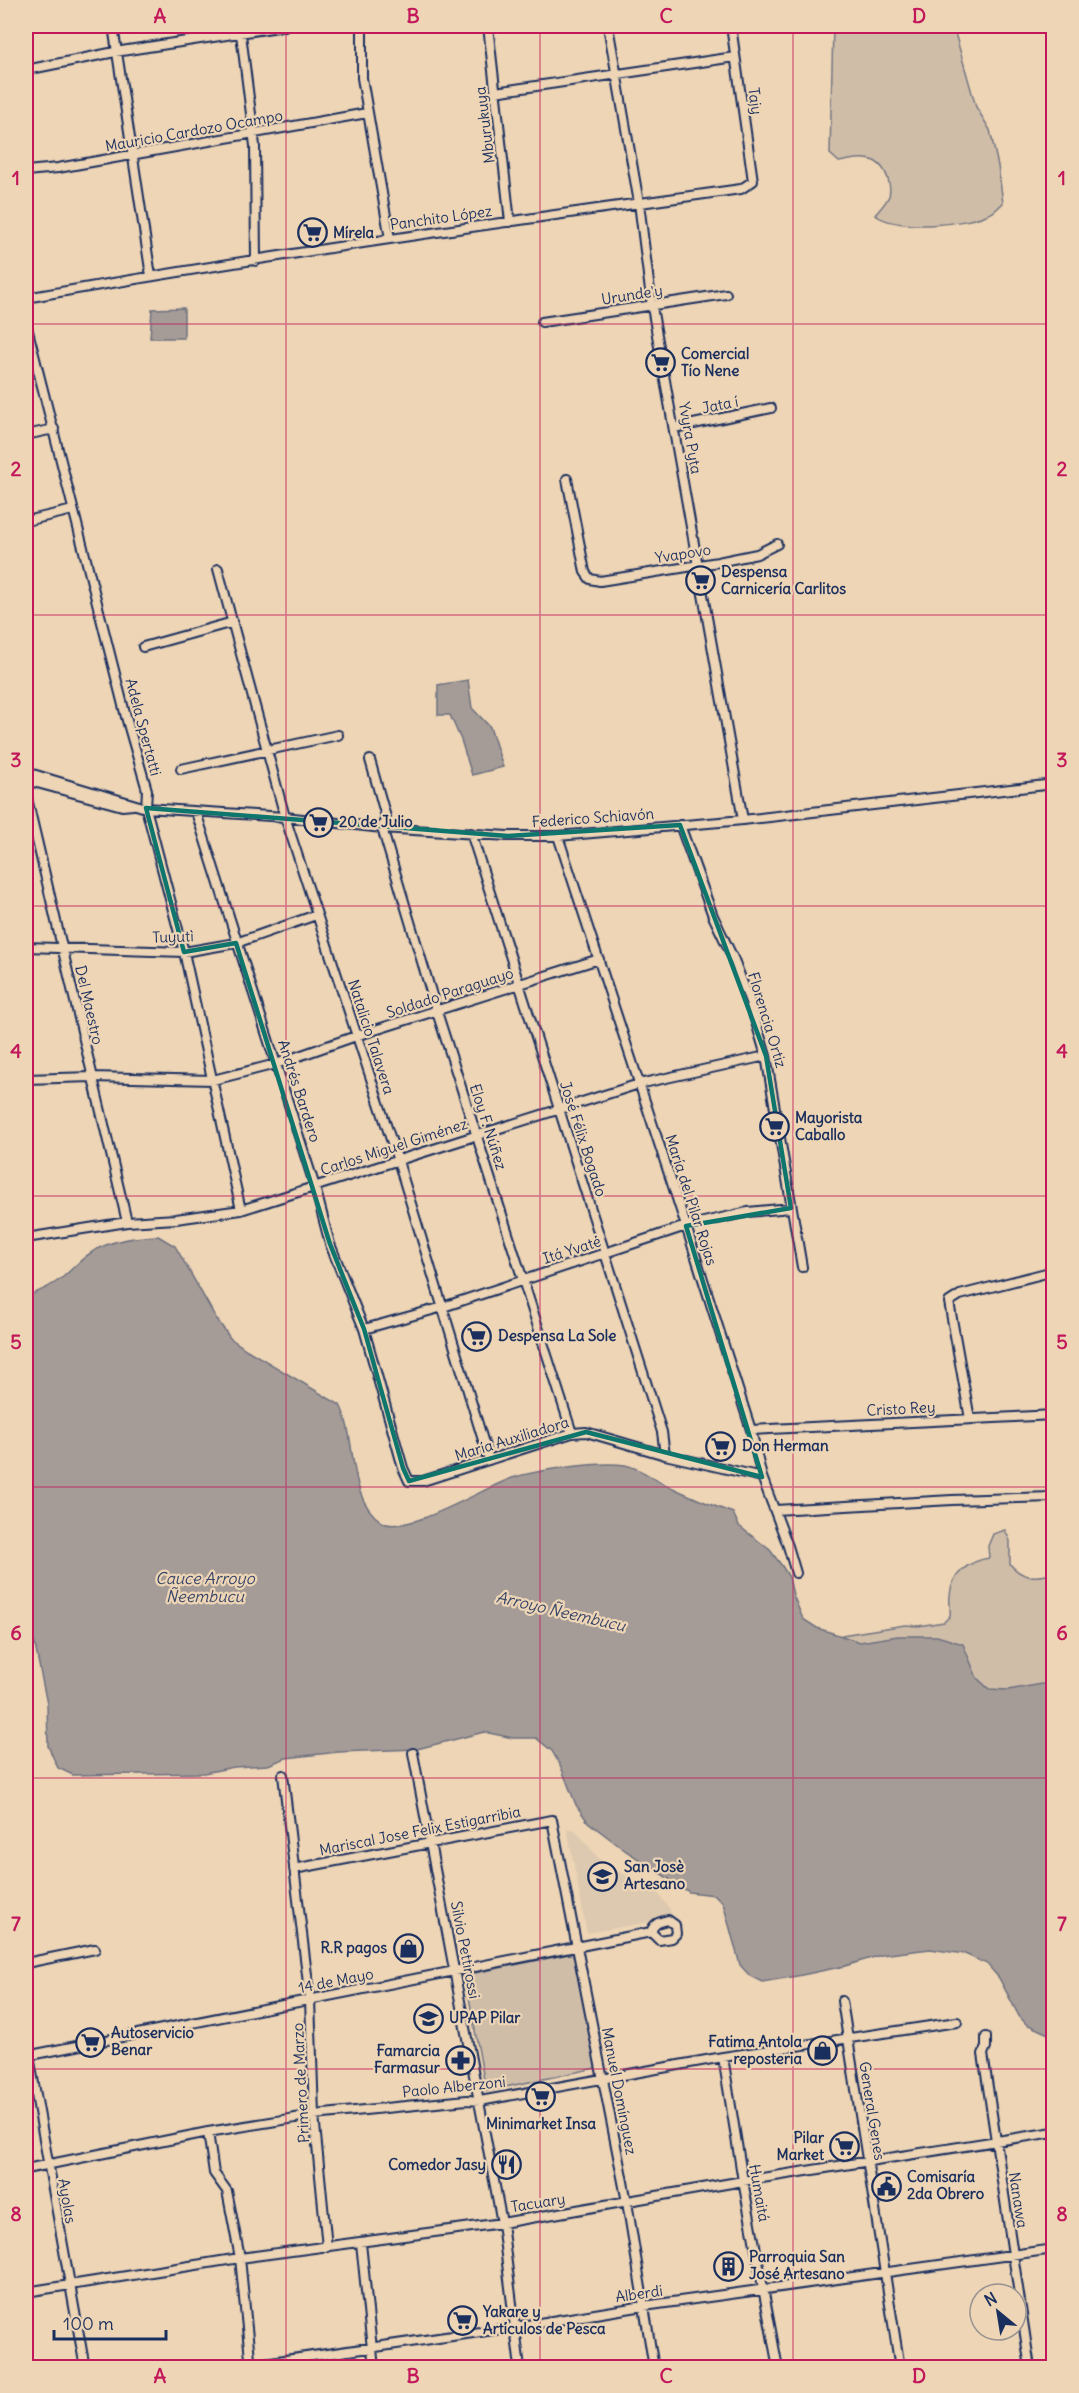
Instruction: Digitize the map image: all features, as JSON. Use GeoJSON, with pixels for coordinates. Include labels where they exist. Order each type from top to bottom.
{"type":"FeatureCollection","features":[{"type":"Feature","properties":{"kind":"street"},"geometry":{"type":"LineString","coordinates":[[112,26],[152,276]]}},
{"type":"Feature","properties":{"kind":"street"},"geometry":{"type":"LineString","coordinates":[[26,70],[240,30],[285,26]]}},
{"type":"Feature","properties":{"kind":"street"},"geometry":{"type":"LineString","coordinates":[[362,26],[362,78],[390,239]]}},
{"type":"Feature","properties":{"kind":"street","name":"Mburukuya"},"geometry":{"type":"LineString","coordinates":[[488,26],[510,222]]}},
{"type":"Feature","properties":{"kind":"street","name":"Yvyra Pyta"},"geometry":{"type":"LineString","coordinates":[[608,26],[639,203],[652,307],[743,820]]}},
{"type":"Feature","properties":{"kind":"street","name":"Tajy"},"geometry":{"type":"LineString","coordinates":[[730,26],[753,181]]}},
{"type":"Feature","properties":{"kind":"street"},"geometry":{"type":"LineString","coordinates":[[240,30],[254,135],[256,261]]}},
{"type":"Feature","properties":{"kind":"street"},"geometry":{"type":"LineString","coordinates":[[495,92],[735,57]]}},
{"type":"Feature","properties":{"kind":"street","name":"Mauricio Cardozo Ocampo"},"geometry":{"type":"LineString","coordinates":[[26,171],[58,168],[254,135],[367,113]]}},
{"type":"Feature","properties":{"kind":"street","name":"Panchito López"},"geometry":{"type":"LineString","coordinates":[[26,298],[390,239],[741,189],[753,181]]}},
{"type":"Feature","properties":{"kind":"street","name":"Urunde'y"},"geometry":{"type":"LineString","coordinates":[[542,322],[726,294]]}},
{"type":"Feature","properties":{"kind":"street","name":"Adela Spertatti"},"geometry":{"type":"LineString","coordinates":[[26,323],[147,790],[146,808],[184,952],[241,1210]]}},
{"type":"Feature","properties":{"kind":"street","name":"Jata í"},"geometry":{"type":"LineString","coordinates":[[674,428],[771,408]]}},
{"type":"Feature","properties":{"kind":"street"},"geometry":{"type":"LineString","coordinates":[[26,435],[54,429]]}},
{"type":"Feature","properties":{"kind":"street","name":"Yvapovo"},"geometry":{"type":"LineString","coordinates":[[567,479],[585,572],[590,579],[600,581],[757,554],[777,544]]}},
{"type":"Feature","properties":{"kind":"street"},"geometry":{"type":"LineString","coordinates":[[26,521],[73,510]]}},
{"type":"Feature","properties":{"kind":"street","name":"Natalicio Talavera"},"geometry":{"type":"LineString","coordinates":[[218,569],[285,817],[398,1161],[489,1460]]}},
{"type":"Feature","properties":{"kind":"street"},"geometry":{"type":"LineString","coordinates":[[142,647],[233,622]]}},
{"type":"Feature","properties":{"kind":"street"},"geometry":{"type":"LineString","coordinates":[[181,769],[338,735]]}},
{"type":"Feature","properties":{"kind":"street","name":"Eloy F. Núñez"},"geometry":{"type":"LineString","coordinates":[[370,760],[386,817],[382,828],[437,1012],[572,1433]]}},
{"type":"Feature","properties":{"kind":"street","name":"Federico Schiavón"},"geometry":{"type":"LineString","coordinates":[[26,772],[126,800],[146,808],[508,836],[558,836],[743,820],[1053,784]]}},
{"type":"Feature","properties":{"kind":"street","name":"Federico Schiavón"},"geometry":{"type":"LineString","coordinates":[[26,780],[122,806],[134,804]]}},
{"type":"Feature","properties":{"kind":"street","name":"Del Maestro"},"geometry":{"type":"LineString","coordinates":[[26,794],[127,1222]]}},
{"type":"Feature","properties":{"kind":"street","name":"Andrés Bardero"},"geometry":{"type":"LineString","coordinates":[[196,812],[315,1187],[330,1244],[364,1329],[403,1468],[409,1481]]}},
{"type":"Feature","properties":{"kind":"street","name":"Florencia Ortiz"},"geometry":{"type":"LineString","coordinates":[[680,825],[713,916],[746,991],[766,1056],[802,1267]]}},
{"type":"Feature","properties":{"kind":"street","name":"José Félix Bogado"},"geometry":{"type":"LineString","coordinates":[[471,833],[662,1432],[666,1455]]}},
{"type":"Feature","properties":{"kind":"street","name":"María del Pilar Rojas"},"geometry":{"type":"LineString","coordinates":[[558,836],[751,1430],[762,1477],[796,1573]]}},
{"type":"Feature","properties":{"kind":"street","name":"Tuyutì"},"geometry":{"type":"LineString","coordinates":[[26,947],[184,952],[236,943],[316,915]]}},
{"type":"Feature","properties":{"kind":"street","name":"Soldado Paraguayo"},"geometry":{"type":"LineString","coordinates":[[26,1079],[92,1077],[213,1080],[276,1064],[356,1036],[599,959]]}},
{"type":"Feature","properties":{"kind":"street","name":"Carlos Miguel Giménez"},"geometry":{"type":"LineString","coordinates":[[26,1238],[127,1222],[176,1219],[241,1210],[639,1084],[766,1056]]}},
{"type":"Feature","properties":{"kind":"street","name":"Itá Yvaté"},"geometry":{"type":"LineString","coordinates":[[364,1329],[444,1307],[686,1226],[748,1212],[791,1208]]}},
{"type":"Feature","properties":{"kind":"street"},"geometry":{"type":"LineString","coordinates":[[970,1419],[950,1302],[960,1295],[1053,1271]]}},
{"type":"Feature","properties":{"kind":"street","name":"Cristo Rey"},"geometry":{"type":"LineString","coordinates":[[751,1430],[1053,1415]]}},
{"type":"Feature","properties":{"kind":"street","name":"María Auxiliadora"},"geometry":{"type":"LineString","coordinates":[[409,1481],[423,1481],[572,1433],[586,1432],[666,1455],[762,1477]]}},
{"type":"Feature","properties":{"kind":"street"},"geometry":{"type":"LineString","coordinates":[[775,1510],[1053,1497]]}},
{"type":"Feature","properties":{"kind":"street","name":"Silvio Pettirossi"},"geometry":{"type":"LineString","coordinates":[[413,1753],[502,2223],[520,2367]]}},
{"type":"Feature","properties":{"kind":"street","name":"Primero de Marzo"},"geometry":{"type":"LineString","coordinates":[[283,1775],[310,2000],[314,2115],[327,2247]]}},
{"type":"Feature","properties":{"kind":"street","name":"Mariscal Jose Felix Estigarribia"},"geometry":{"type":"LineString","coordinates":[[294,1869],[431,1841],[552,1820]]}},
{"type":"Feature","properties":{"kind":"street","name":"Manuel Domínguez"},"geometry":{"type":"LineString","coordinates":[[552,1820],[627,2202],[654,2367]]}},
{"type":"Feature","properties":{"kind":"street","name":"14 de Mayo"},"geometry":{"type":"LineString","coordinates":[[27,2056],[651,1932]]}},
{"type":"Feature","properties":{"kind":"street"},"geometry":{"type":"LineString","coordinates":[[26,1963],[95,1949]]}},
{"type":"Feature","properties":{"kind":"street","name":"General Genes"},"geometry":{"type":"LineString","coordinates":[[842,2001],[900,2367]]}},
{"type":"Feature","properties":{"kind":"street","name":"Paolo Alberzoni"},"geometry":{"type":"LineString","coordinates":[[26,2169],[208,2132],[314,2115],[467,2100],[480,2101],[723,2057],[957,2022]]}},
{"type":"Feature","properties":{"kind":"street","name":"Nanawa"},"geometry":{"type":"LineString","coordinates":[[986,2037],[983,2054],[1030,2367]]}},
{"type":"Feature","properties":{"kind":"street","name":"Ayolas"},"geometry":{"type":"LineString","coordinates":[[26,2039],[27,2056],[85,2367]]}},
{"type":"Feature","properties":{"kind":"street","name":"Humaitá"},"geometry":{"type":"LineString","coordinates":[[723,2057],[762,2290],[778,2367]]}},
{"type":"Feature","properties":{"kind":"street"},"geometry":{"type":"LineString","coordinates":[[208,2132],[214,2173],[227,2191],[240,2258],[250,2366]]}},
{"type":"Feature","properties":{"kind":"street","name":"Tacuary"},"geometry":{"type":"LineString","coordinates":[[26,2292],[240,2258],[502,2223],[743,2181],[1053,2132]]}},
{"type":"Feature","properties":{"kind":"street"},"geometry":{"type":"LineString","coordinates":[[362,2243],[374,2367]]}},
{"type":"Feature","properties":{"kind":"street","name":"Alberdi"},"geometry":{"type":"LineString","coordinates":[[229,2367],[250,2366],[644,2306],[1053,2249]]}},
{"type":"Feature","properties":{"kind":"highlighted area"},"geometry":{"type":"Polygon","coordinates":[[[146,808],[508,836],[680,825],[766,1056],[791,1208],[686,1226],[762,1477],[586,1432],[409,1481],[403,1468],[364,1329],[330,1244],[236,943],[184,952],[146,808]]]}},
{"type":"Feature","properties":{"kind":"shaded area"},"geometry":{"type":"Polygon","coordinates":[[[833,26],[953,26],[976,107],[990,130],[1003,203],[997,209],[967,221],[933,225],[899,223],[875,215],[885,204],[890,192],[889,182],[883,168],[867,159],[839,162],[830,154],[833,26]]]}},
{"type":"Feature","properties":{"kind":"shaded area"},"geometry":{"type":"Polygon","coordinates":[[[1005,1530],[1010,1541],[1010,1564],[1015,1569],[1030,1576],[1053,1574],[1053,1708],[841,1647],[842,1635],[905,1625],[918,1626],[944,1622],[950,1616],[951,1588],[954,1581],[968,1566],[989,1558],[988,1546],[993,1534],[1005,1530]]]}},
{"type":"Feature","properties":{"kind":"shaded area","name":"San Josè Artesano"},"geometry":{"type":"Polygon","coordinates":[[[567,1828],[575,1830],[605,1866],[653,1887],[669,1908],[673,1918],[587,1933],[567,1828]]]}},
{"type":"Feature","properties":{"kind":"shaded area"},"geometry":{"type":"Polygon","coordinates":[[[574,1953],[596,2068],[486,2091],[465,1975],[574,1953]]]}},
{"type":"Feature","properties":{"kind":"water"},"geometry":{"type":"Polygon","coordinates":[[[184,308],[184,338],[150,338],[152,309],[184,308]]]}},
{"type":"Feature","properties":{"kind":"water"},"geometry":{"type":"Polygon","coordinates":[[[468,680],[472,708],[490,727],[503,767],[472,775],[450,715],[438,715],[438,685],[468,680]]]}},
{"type":"Feature","properties":{"kind":"water","name":"Cauce Arroyo Ñeembucu"},"geometry":{"type":"Polygon","coordinates":[[[158,1236],[175,1246],[230,1338],[340,1405],[349,1434],[354,1468],[363,1499],[371,1512],[382,1522],[393,1525],[427,1517],[500,1483],[523,1475],[585,1465],[630,1466],[679,1491],[733,1513],[739,1526],[770,1550],[782,1566],[789,1577],[793,1595],[803,1619],[817,1628],[860,1642],[898,1636],[937,1636],[963,1644],[977,1678],[989,1689],[1008,1690],[1048,1683],[1053,1685],[1053,2036],[1026,2024],[1019,2016],[999,1978],[987,1964],[965,1954],[930,1949],[881,1955],[845,1966],[762,1982],[750,1976],[740,1965],[723,1903],[715,1895],[689,1892],[626,1851],[588,1822],[576,1805],[552,1751],[536,1738],[513,1738],[484,1732],[417,1749],[338,1752],[286,1758],[268,1765],[234,1767],[204,1773],[73,1775],[58,1768],[48,1746],[47,1704],[35,1645],[26,1616],[26,1296],[54,1283],[99,1248],[120,1241],[158,1236]]]}},
{"type":"Feature","properties":{"kind":"place","name":"Mírela"},"geometry":{"type":"Point","coordinates":[312,233]}},
{"type":"Feature","properties":{"kind":"place","name":"Comercial Tío Nene"},"geometry":{"type":"Point","coordinates":[660,363]}},
{"type":"Feature","properties":{"kind":"place","name":"Despensa Carnicería Carlitos"},"geometry":{"type":"Point","coordinates":[700,581]}},
{"type":"Feature","properties":{"kind":"place","name":"20 de Julio"},"geometry":{"type":"Point","coordinates":[318,822]}},
{"type":"Feature","properties":{"kind":"place","name":"Mayorista Caballo"},"geometry":{"type":"Point","coordinates":[774,1127]}},
{"type":"Feature","properties":{"kind":"place","name":"Despensa La Sole"},"geometry":{"type":"Point","coordinates":[477,1336]}},
{"type":"Feature","properties":{"kind":"place","name":"Don Herman"},"geometry":{"type":"Point","coordinates":[721,1446]}},
{"type":"Feature","properties":{"kind":"place","name":"San Josè Artesano"},"geometry":{"type":"Point","coordinates":[603,1876]}},
{"type":"Feature","properties":{"kind":"place","name":"R.R pagos"},"geometry":{"type":"Point","coordinates":[408,1948]}},
{"type":"Feature","properties":{"kind":"place","name":"UPAP Pilar"},"geometry":{"type":"Point","coordinates":[428,2018]}},
{"type":"Feature","properties":{"kind":"place","name":"Autoservicio Benar"},"geometry":{"type":"Point","coordinates":[90,2042]}},
{"type":"Feature","properties":{"kind":"place","name":"Fatima Antola reposteria"},"geometry":{"type":"Point","coordinates":[823,2051]}},
{"type":"Feature","properties":{"kind":"place","name":"Famarcia Farmasur"},"geometry":{"type":"Point","coordinates":[461,2060]}},
{"type":"Feature","properties":{"kind":"place","name":"Minimarket Insa"},"geometry":{"type":"Point","coordinates":[541,2097]}},
{"type":"Feature","properties":{"kind":"place","name":"Pilar Market"},"geometry":{"type":"Point","coordinates":[845,2147]}},
{"type":"Feature","properties":{"kind":"place","name":"Comedor Jasy"},"geometry":{"type":"Point","coordinates":[507,2165]}},
{"type":"Feature","properties":{"kind":"place","name":"Comisaría 2da Obrero"},"geometry":{"type":"Point","coordinates":[886,2186]}},
{"type":"Feature","properties":{"kind":"place","name":"Parroquia San José Artesano"},"geometry":{"type":"Point","coordinates":[728,2266]}},
{"type":"Feature","properties":{"kind":"place","name":"Yakare y Artículos de Pesca"},"geometry":{"type":"Point","coordinates":[462,2321]}},
{"type":"Feature","properties":{"kind":"water label","name":"Arroyo Ñeembucu"},"geometry":{"type":"Point","coordinates":[561,1611]}}]}
